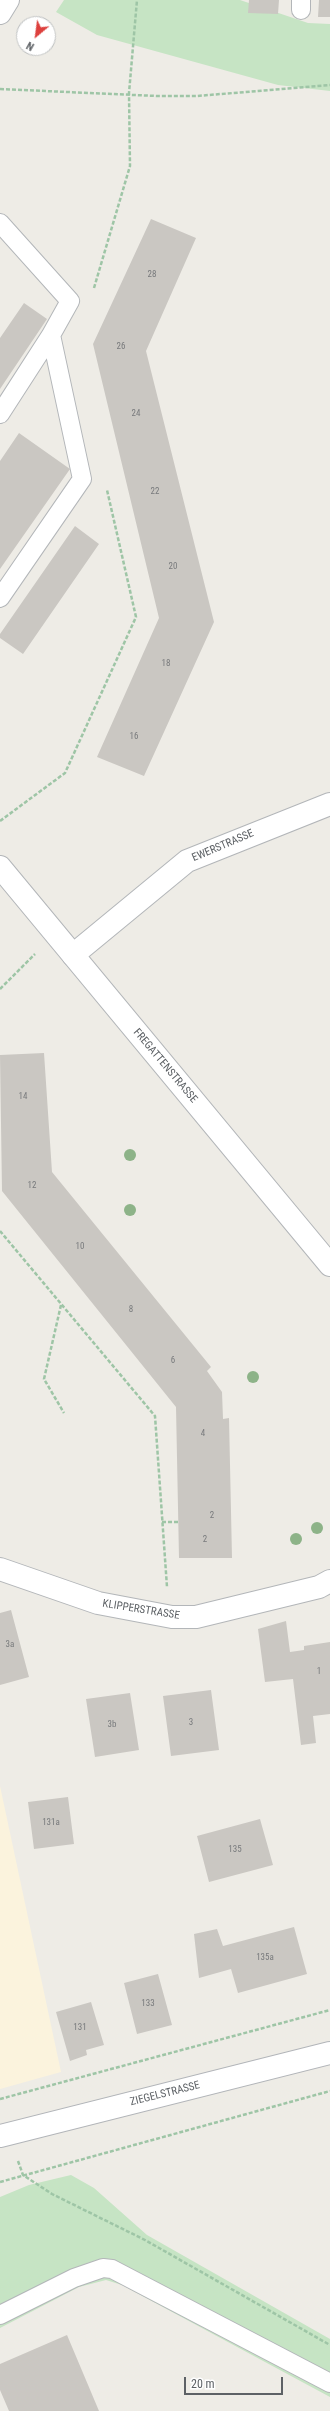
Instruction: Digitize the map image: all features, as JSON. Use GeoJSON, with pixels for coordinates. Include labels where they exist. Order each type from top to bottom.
{"type":"FeatureCollection","features":[{"type":"Feature","properties":{"kind":"street"},"geometry":{"type":"LineString","coordinates":[[0,13],[8,0]]}},
{"type":"Feature","properties":{"kind":"street","name":"EWERSTRASSE"},"geometry":{"type":"LineString","coordinates":[[73,955],[187,861],[330,804]]}},
{"type":"Feature","properties":{"kind":"street","name":"FREGATTENSTRASSE"},"geometry":{"type":"LineString","coordinates":[[0,867],[330,1265]]}},
{"type":"Feature","properties":{"kind":"street","name":"KLIPPERSTRASSE"},"geometry":{"type":"LineString","coordinates":[[0,1569],[98,1603],[172,1617],[196,1617],[320,1587],[330,1581]]}},
{"type":"Feature","properties":{"kind":"street","name":"ZIEGELSTRASSE"},"geometry":{"type":"LineString","coordinates":[[0,2136],[330,2053]]}},
{"type":"Feature","properties":{"kind":"lane"},"geometry":{"type":"LineString","coordinates":[[0,223],[70,301],[51,335],[0,414]]}},
{"type":"Feature","properties":{"kind":"lane"},"geometry":{"type":"LineString","coordinates":[[0,598],[82,479],[51,335]]}},
{"type":"Feature","properties":{"kind":"lane"},"geometry":{"type":"LineString","coordinates":[[0,2315],[80,2275],[103,2268],[112,2269],[330,2383]]}},
{"type":"Feature","properties":{"kind":"path"},"geometry":{"type":"LineString","coordinates":[[92,293],[130,166],[129,93],[137,0]]}},
{"type":"Feature","properties":{"kind":"path"},"geometry":{"type":"LineString","coordinates":[[0,89],[129,93],[157,96],[197,96],[330,85]]}},
{"type":"Feature","properties":{"kind":"path"},"geometry":{"type":"LineString","coordinates":[[0,821],[65,773],[136,617],[107,487]]}},
{"type":"Feature","properties":{"kind":"path"},"geometry":{"type":"LineString","coordinates":[[0,989],[57,935]]}},
{"type":"Feature","properties":{"kind":"path"},"geometry":{"type":"LineString","coordinates":[[0,1231],[155,1416],[164,1566],[172,1617]]}},
{"type":"Feature","properties":{"kind":"path"},"geometry":{"type":"LineString","coordinates":[[62,1304],[44,1379],[64,1413]]}},
{"type":"Feature","properties":{"kind":"path"},"geometry":{"type":"LineString","coordinates":[[162,1522],[179,1522]]}},
{"type":"Feature","properties":{"kind":"path"},"geometry":{"type":"LineString","coordinates":[[0,2098],[330,2010]]}},
{"type":"Feature","properties":{"kind":"path"},"geometry":{"type":"LineString","coordinates":[[0,2182],[330,2091]]}},
{"type":"Feature","properties":{"kind":"path"},"geometry":{"type":"LineString","coordinates":[[24,2175],[52,2194],[145,2240],[330,2345]]}},
{"type":"Feature","properties":{"kind":"shaded area"},"geometry":{"type":"Polygon","coordinates":[[[0,1786],[61,2072],[0,2089],[0,1786]]]}},
{"type":"Feature","properties":{"kind":"green space"},"geometry":{"type":"Polygon","coordinates":[[[64,0],[240,0],[308,23],[330,24],[330,91],[278,85],[97,35],[56,12],[64,0]]]}},
{"type":"Feature","properties":{"kind":"green space"},"geometry":{"type":"Polygon","coordinates":[[[71,2175],[94,2188],[147,2235],[330,2339],[330,2397],[122,2285],[106,2280],[79,2287],[0,2328],[0,2197],[29,2185],[71,2175]]]}},
{"type":"Feature","properties":{"kind":"building"},"geometry":{"type":"Polygon","coordinates":[[[249,0],[279,0],[278,14],[248,13],[249,0]]]}},
{"type":"Feature","properties":{"kind":"building"},"geometry":{"type":"Polygon","coordinates":[[[319,0],[330,0],[330,17],[318,17],[319,0]]]}},
{"type":"Feature","properties":{"kind":"building"},"geometry":{"type":"Polygon","coordinates":[[[151,219],[196,238],[146,351],[214,622],[144,776],[97,757],[159,618],[93,344],[151,219]]]}},
{"type":"Feature","properties":{"kind":"building"},"geometry":{"type":"Polygon","coordinates":[[[24,303],[47,319],[0,389],[0,338],[24,303]]]}},
{"type":"Feature","properties":{"kind":"building"},"geometry":{"type":"Polygon","coordinates":[[[19,433],[70,469],[0,569],[0,461],[19,433]]]}},
{"type":"Feature","properties":{"kind":"building"},"geometry":{"type":"Polygon","coordinates":[[[75,526],[99,544],[23,654],[0,638],[0,634],[75,526]]]}},
{"type":"Feature","properties":{"kind":"building"},"geometry":{"type":"Polygon","coordinates":[[[44,1053],[52,1172],[211,1367],[207,1371],[222,1392],[223,1419],[229,1418],[232,1558],[179,1558],[176,1407],[2,1191],[0,1055],[44,1053]]]}},
{"type":"Feature","properties":{"kind":"building"},"geometry":{"type":"Polygon","coordinates":[[[11,1610],[29,1677],[0,1685],[0,1613],[11,1610]]]}},
{"type":"Feature","properties":{"kind":"building"},"geometry":{"type":"Polygon","coordinates":[[[286,1621],[290,1652],[304,1650],[304,1646],[330,1642],[330,1714],[313,1716],[316,1743],[301,1745],[293,1679],[265,1682],[258,1629],[286,1621]]]}},
{"type":"Feature","properties":{"kind":"building"},"geometry":{"type":"Polygon","coordinates":[[[211,1690],[219,1750],[171,1756],[163,1696],[211,1690]]]}},
{"type":"Feature","properties":{"kind":"building"},"geometry":{"type":"Polygon","coordinates":[[[130,1693],[139,1750],[95,1757],[86,1699],[130,1693]]]}},
{"type":"Feature","properties":{"kind":"building"},"geometry":{"type":"Polygon","coordinates":[[[68,1797],[74,1844],[34,1849],[28,1802],[68,1797]]]}},
{"type":"Feature","properties":{"kind":"building"},"geometry":{"type":"Polygon","coordinates":[[[260,1819],[273,1865],[209,1882],[197,1836],[260,1819]]]}},
{"type":"Feature","properties":{"kind":"building"},"geometry":{"type":"Polygon","coordinates":[[[294,1927],[307,1974],[238,1993],[231,1969],[199,1978],[194,1934],[217,1929],[223,1946],[294,1927]]]}},
{"type":"Feature","properties":{"kind":"building"},"geometry":{"type":"Polygon","coordinates":[[[158,1974],[172,2025],[137,2034],[124,1983],[158,1974]]]}},
{"type":"Feature","properties":{"kind":"building"},"geometry":{"type":"Polygon","coordinates":[[[91,2002],[104,2045],[86,2050],[87,2055],[70,2061],[56,2012],[91,2002]]]}},
{"type":"Feature","properties":{"kind":"building"},"geometry":{"type":"Polygon","coordinates":[[[67,2335],[99,2411],[9,2411],[0,2390],[0,2364],[67,2335]]]}}]}
